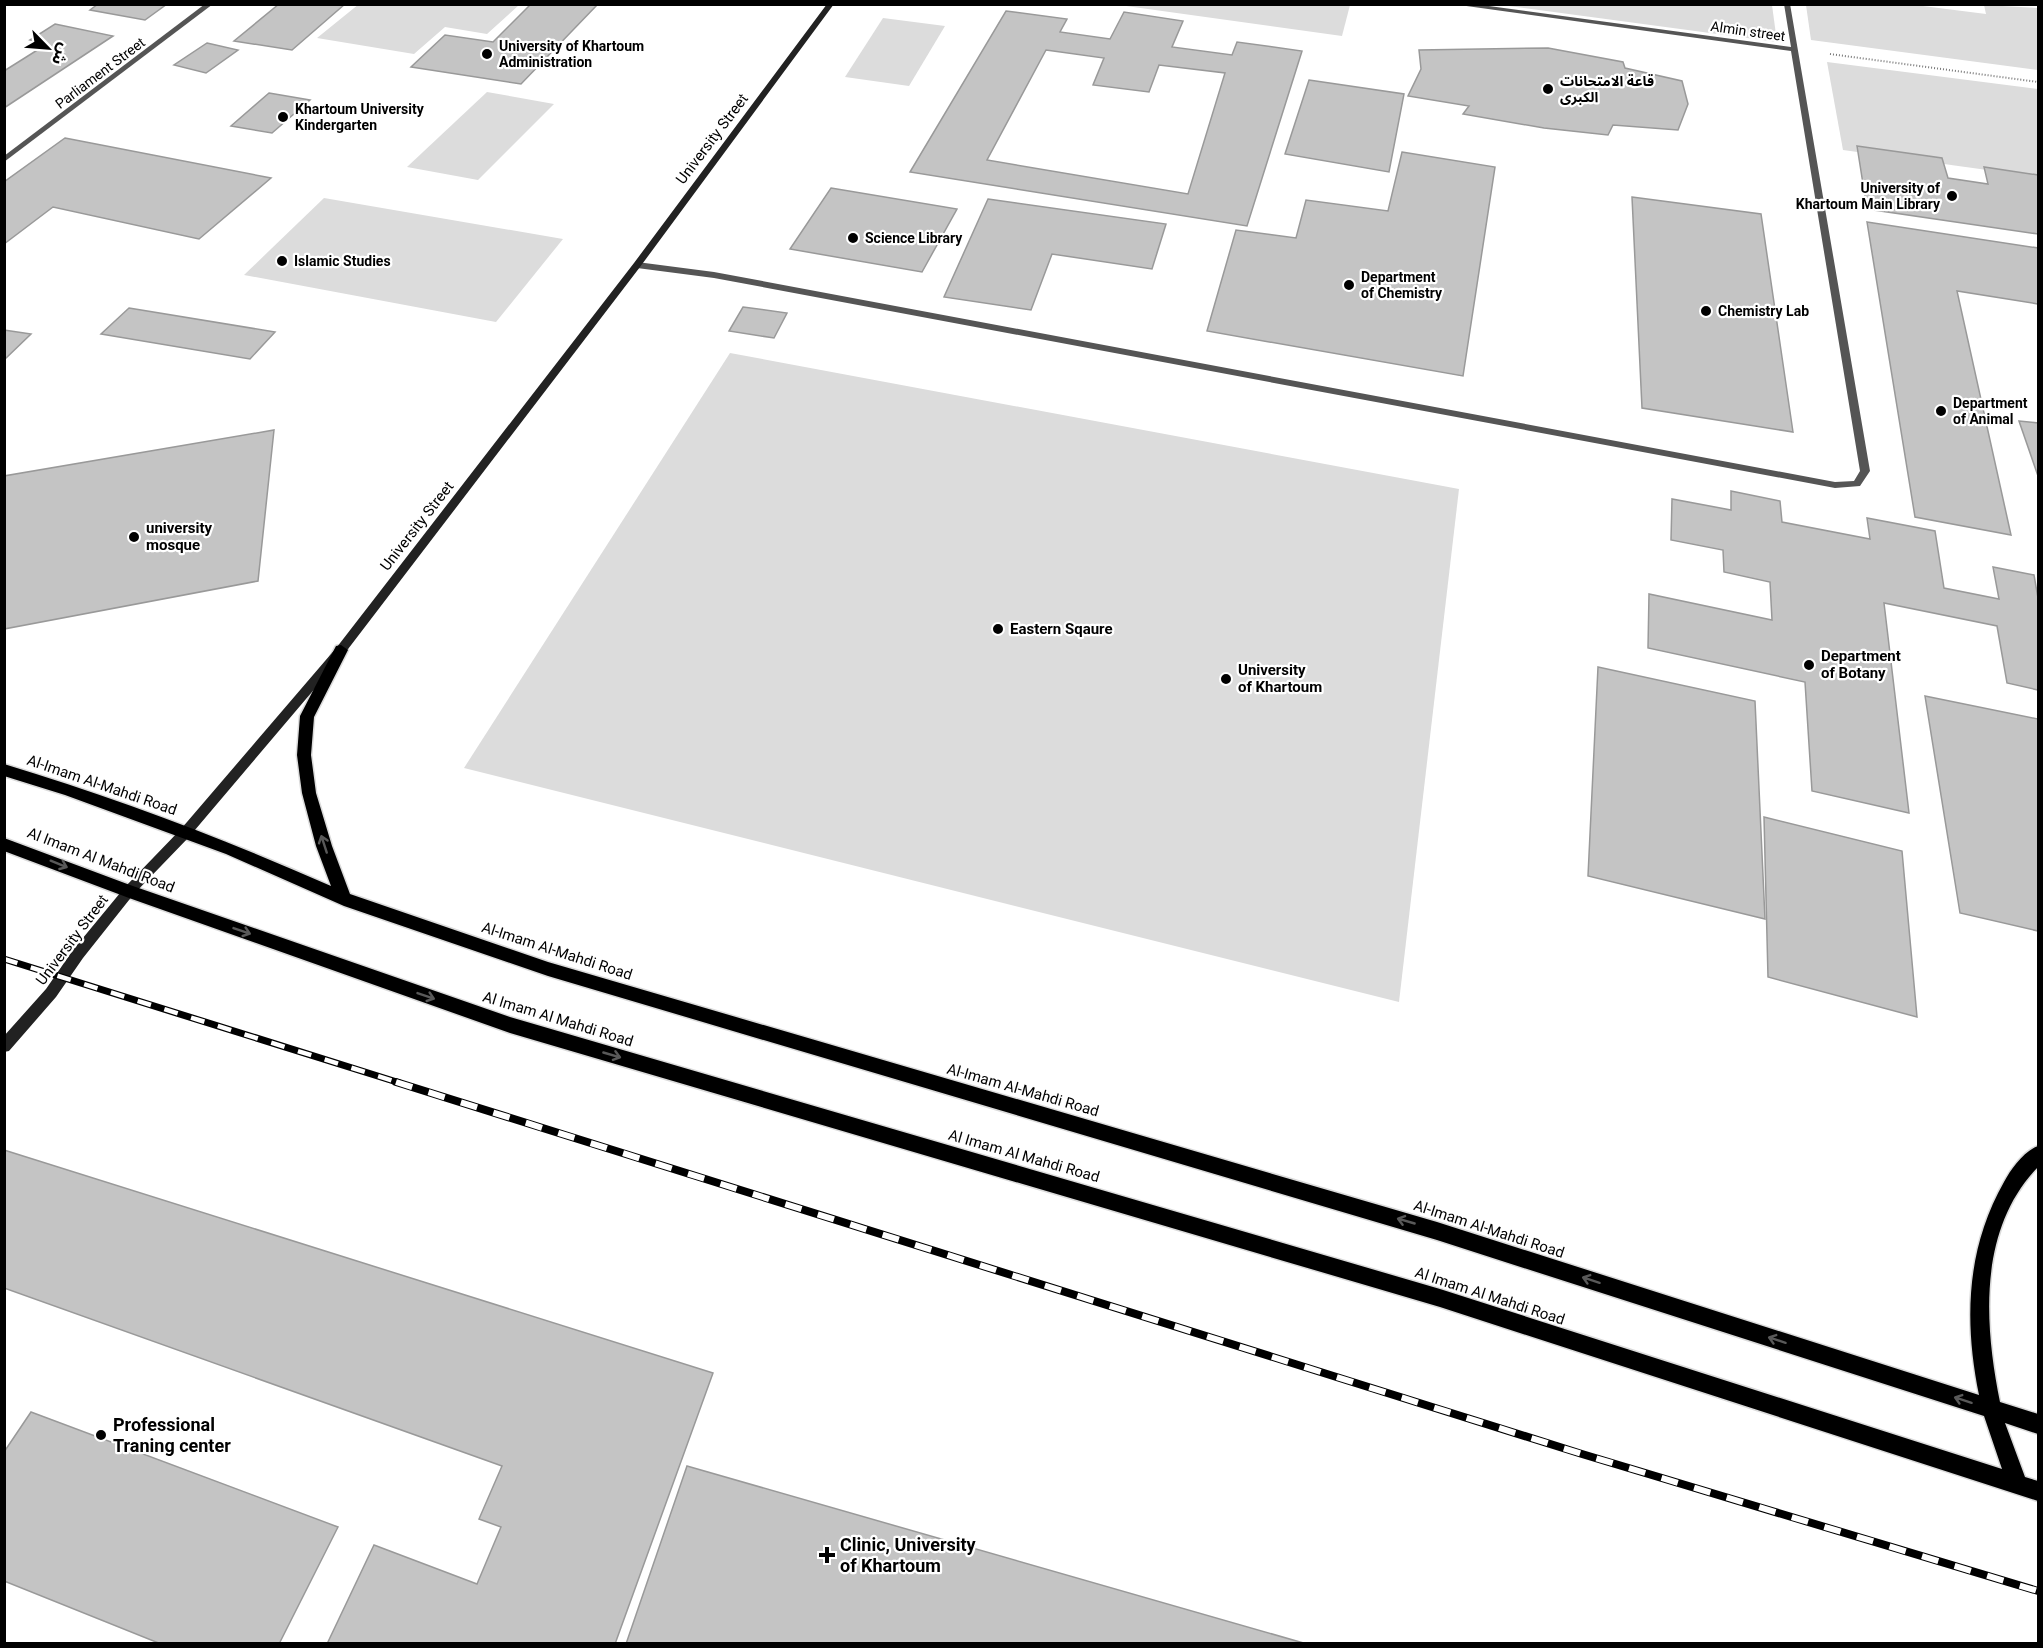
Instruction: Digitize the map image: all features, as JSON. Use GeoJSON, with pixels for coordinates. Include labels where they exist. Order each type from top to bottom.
{"type":"FeatureCollection","features":[{"type":"Feature","properties":{"kind":"main road","name":"University Street"},"geometry":{"type":"LineString","coordinates":[[4,1046],[51,993],[78,954],[129,891],[185,833],[341,650],[637,265],[831,4]]}},
{"type":"Feature","properties":{"kind":"main road"},"geometry":{"type":"LineString","coordinates":[[341,650],[324,687],[307,716],[304,755],[309,794],[324,846],[344,899]]}},
{"type":"Feature","properties":{"kind":"main road","name":"Al-Imam Al-Mahdi Road"},"geometry":{"type":"LineString","coordinates":[[4,770],[68,789],[257,860],[344,899],[548,969],[1437,1231],[2038,1424]]}},
{"type":"Feature","properties":{"kind":"main road","name":"Al Imam Al Mahdi Road"},"geometry":{"type":"LineString","coordinates":[[4,844],[129,891],[510,1025],[1440,1298],[2038,1491]]}},
{"type":"Feature","properties":{"kind":"main road"},"geometry":{"type":"LineString","coordinates":[[2018,1485],[1992,1409],[1980,1344],[1979,1281],[1991,1226],[2014,1181],[2038,1155]]}},
{"type":"Feature","properties":{"kind":"street","name":"Parliament Street"},"geometry":{"type":"LineString","coordinates":[[4,160],[210,4]]}},
{"type":"Feature","properties":{"kind":"street","name":"Almin street"},"geometry":{"type":"LineString","coordinates":[[1455,4],[1793,49]]}},
{"type":"Feature","properties":{"kind":"street"},"geometry":{"type":"LineString","coordinates":[[637,265],[714,275],[1835,485],[1857,484],[1865,471],[1787,4]]}},
{"type":"Feature","properties":{"kind":"path","name":"Almin street"},"geometry":{"type":"LineString","coordinates":[[1793,49],[2038,82]]}},
{"type":"Feature","properties":{"kind":"shaded area"},"geometry":{"type":"Polygon","coordinates":[[[359,4],[519,5],[487,34],[445,27],[414,54],[317,38],[359,4]]]}},
{"type":"Feature","properties":{"kind":"shaded area"},"geometry":{"type":"Polygon","coordinates":[[[1119,4],[1350,5],[1342,36],[1119,4]]]}},
{"type":"Feature","properties":{"kind":"shaded area"},"geometry":{"type":"Polygon","coordinates":[[[1501,5],[1772,5],[1777,42],[1501,5]]]}},
{"type":"Feature","properties":{"kind":"shaded area"},"geometry":{"type":"Polygon","coordinates":[[[1806,5],[1915,5],[1986,14],[1984,5],[2038,8],[2038,70],[1811,40],[1806,5]]]}},
{"type":"Feature","properties":{"kind":"shaded area"},"geometry":{"type":"Polygon","coordinates":[[[883,18],[945,26],[909,86],[845,77],[883,18]]]}},
{"type":"Feature","properties":{"kind":"shaded area"},"geometry":{"type":"Polygon","coordinates":[[[1827,62],[2038,89],[2038,177],[1843,150],[1827,62]]]}},
{"type":"Feature","properties":{"kind":"shaded area"},"geometry":{"type":"Polygon","coordinates":[[[487,92],[554,104],[478,180],[407,167],[487,92]]]}},
{"type":"Feature","properties":{"kind":"shaded area"},"geometry":{"type":"Polygon","coordinates":[[[324,198],[563,239],[496,322],[244,275],[324,198]]]}},
{"type":"Feature","properties":{"kind":"shaded area","name":"Eastern Sqaure"},"geometry":{"type":"Polygon","coordinates":[[[730,353],[1459,489],[1399,1002],[464,768],[730,353]]]}},
{"type":"Feature","properties":{"kind":"building"},"geometry":{"type":"Polygon","coordinates":[[[98,4],[167,4],[145,20],[90,10],[98,4]]]}},
{"type":"Feature","properties":{"kind":"building"},"geometry":{"type":"Polygon","coordinates":[[[279,4],[345,4],[292,50],[234,41],[279,4]]]}},
{"type":"Feature","properties":{"kind":"building","name":"University of Khartoum Administration"},"geometry":{"type":"Polygon","coordinates":[[[531,4],[598,4],[521,84],[411,67],[445,35],[493,42],[531,4]]]}},
{"type":"Feature","properties":{"kind":"building"},"geometry":{"type":"Polygon","coordinates":[[[1006,11],[1067,19],[1060,32],[1110,39],[1124,12],[1183,21],[1172,47],[1232,55],[1237,42],[1302,51],[1247,226],[910,172],[1006,11]],[[1046,50],[987,160],[1188,194],[1225,73],[1159,65],[1149,92],[1093,85],[1104,58],[1046,50]]]}},
{"type":"Feature","properties":{"kind":"building"},"geometry":{"type":"Polygon","coordinates":[[[55,24],[113,36],[4,108],[4,71],[47,44],[30,40],[55,24]]]}},
{"type":"Feature","properties":{"kind":"building"},"geometry":{"type":"Polygon","coordinates":[[[207,43],[238,50],[206,73],[174,65],[207,43]]]}},
{"type":"Feature","properties":{"kind":"building","name":"قاعة الامتحانات الكبرى"},"geometry":{"type":"Polygon","coordinates":[[[1548,48],[1623,62],[1625,68],[1682,81],[1688,104],[1678,130],[1613,125],[1608,135],[1544,128],[1463,114],[1469,106],[1408,96],[1421,69],[1419,50],[1548,48]]]}},
{"type":"Feature","properties":{"kind":"building"},"geometry":{"type":"Polygon","coordinates":[[[1309,80],[1404,94],[1389,172],[1285,154],[1309,80]]]}},
{"type":"Feature","properties":{"kind":"building"},"geometry":{"type":"Polygon","coordinates":[[[269,93],[310,100],[272,133],[231,126],[269,93]]]}},
{"type":"Feature","properties":{"kind":"building"},"geometry":{"type":"Polygon","coordinates":[[[65,138],[271,178],[199,239],[53,207],[4,244],[4,182],[65,138]]]}},
{"type":"Feature","properties":{"kind":"building","name":"University of Khartoum Main Library"},"geometry":{"type":"Polygon","coordinates":[[[1857,146],[1942,158],[1948,178],[1988,184],[1984,167],[2038,175],[2038,234],[1867,209],[1857,146]]]}},
{"type":"Feature","properties":{"kind":"building","name":"Department of Chemistry"},"geometry":{"type":"Polygon","coordinates":[[[1402,152],[1495,167],[1463,376],[1207,331],[1236,230],[1296,238],[1306,200],[1388,211],[1402,152]]]}},
{"type":"Feature","properties":{"kind":"building"},"geometry":{"type":"Polygon","coordinates":[[[831,188],[957,209],[922,272],[790,249],[831,188]]]}},
{"type":"Feature","properties":{"kind":"building","name":"Chemistry Lab"},"geometry":{"type":"Polygon","coordinates":[[[1632,197],[1761,214],[1793,432],[1642,408],[1632,197]]]}},
{"type":"Feature","properties":{"kind":"building"},"geometry":{"type":"Polygon","coordinates":[[[988,199],[1166,224],[1152,269],[1052,254],[1031,310],[944,297],[988,199]]]}},
{"type":"Feature","properties":{"kind":"building","name":"Department of Animal"},"geometry":{"type":"Polygon","coordinates":[[[1867,222],[2038,248],[2038,304],[1957,291],[2011,535],[1915,517],[1867,222]]]}},
{"type":"Feature","properties":{"kind":"building"},"geometry":{"type":"Polygon","coordinates":[[[743,307],[787,313],[774,338],[729,331],[743,307]]]}},
{"type":"Feature","properties":{"kind":"building"},"geometry":{"type":"Polygon","coordinates":[[[129,308],[275,332],[250,359],[101,334],[129,308]]]}},
{"type":"Feature","properties":{"kind":"building"},"geometry":{"type":"Polygon","coordinates":[[[4,330],[31,334],[4,360],[4,330]]]}},
{"type":"Feature","properties":{"kind":"building"},"geometry":{"type":"Polygon","coordinates":[[[2019,421],[2038,423],[2038,476],[2019,421]]]}},
{"type":"Feature","properties":{"kind":"building","name":"university mosque"},"geometry":{"type":"Polygon","coordinates":[[[274,430],[258,581],[4,629],[4,476],[274,430]]]}},
{"type":"Feature","properties":{"kind":"building","name":"Department of Botany"},"geometry":{"type":"Polygon","coordinates":[[[1731,491],[1780,501],[1782,522],[1870,539],[1867,518],[1935,531],[1944,588],[1999,599],[1993,567],[2034,575],[2038,598],[2038,690],[2007,683],[1997,626],[1884,603],[1909,813],[1812,791],[1805,682],[1648,648],[1649,594],[1772,620],[1770,582],[1724,572],[1723,550],[1671,540],[1672,499],[1731,510],[1731,491]]]}},
{"type":"Feature","properties":{"kind":"building"},"geometry":{"type":"Polygon","coordinates":[[[1598,667],[1755,701],[1765,919],[1588,876],[1598,667]]]}},
{"type":"Feature","properties":{"kind":"building"},"geometry":{"type":"Polygon","coordinates":[[[1925,696],[2038,719],[2038,931],[1960,913],[1925,696]]]}},
{"type":"Feature","properties":{"kind":"building"},"geometry":{"type":"Polygon","coordinates":[[[1764,817],[1902,851],[1917,1017],[1768,977],[1764,817]]]}},
{"type":"Feature","properties":{"kind":"building"},"geometry":{"type":"Polygon","coordinates":[[[4,1150],[713,1373],[615,1644],[327,1644],[374,1545],[477,1584],[501,1527],[479,1519],[502,1466],[4,1288],[4,1150]]]}},
{"type":"Feature","properties":{"kind":"building"},"geometry":{"type":"Polygon","coordinates":[[[31,1412],[338,1527],[279,1644],[161,1644],[4,1581],[4,1452],[31,1412]]]}},
{"type":"Feature","properties":{"kind":"building","name":"Clinic, University of Khartoum"},"geometry":{"type":"Polygon","coordinates":[[[687,1466],[1307,1644],[626,1644],[687,1466]]]}},
{"type":"Feature","properties":{"kind":"railway"},"geometry":{"type":"LineString","coordinates":[[4,959],[400,1083]]}},
{"type":"Feature","properties":{"kind":"railway"},"geometry":{"type":"LineString","coordinates":[[396,1082],[1582,1454],[2038,1591]]}},
{"type":"Feature","properties":{"kind":"place","name":"University of Khartoum Administration"},"geometry":{"type":"Point","coordinates":[487,54]}},
{"type":"Feature","properties":{"kind":"place","name":"قاعة الامتحانات الكبرى"},"geometry":{"type":"Point","coordinates":[1548,89]}},
{"type":"Feature","properties":{"kind":"place","name":"Khartoum University Kindergarten"},"geometry":{"type":"Point","coordinates":[283,117]}},
{"type":"Feature","properties":{"kind":"place","name":"University of Khartoum Main Library"},"geometry":{"type":"Point","coordinates":[1952,196]}},
{"type":"Feature","properties":{"kind":"place","name":"Science Library"},"geometry":{"type":"Point","coordinates":[853,238]}},
{"type":"Feature","properties":{"kind":"place","name":"Islamic Studies"},"geometry":{"type":"Point","coordinates":[282,261]}},
{"type":"Feature","properties":{"kind":"place","name":"Department of Chemistry"},"geometry":{"type":"Point","coordinates":[1349,285]}},
{"type":"Feature","properties":{"kind":"place","name":"Chemistry Lab"},"geometry":{"type":"Point","coordinates":[1706,311]}},
{"type":"Feature","properties":{"kind":"place","name":"Department of Animal"},"geometry":{"type":"Point","coordinates":[1941,411]}},
{"type":"Feature","properties":{"kind":"place","name":"university mosque"},"geometry":{"type":"Point","coordinates":[134,537]}},
{"type":"Feature","properties":{"kind":"place","name":"Eastern Sqaure"},"geometry":{"type":"Point","coordinates":[998,629]}},
{"type":"Feature","properties":{"kind":"place","name":"Department of Botany"},"geometry":{"type":"Point","coordinates":[1809,665]}},
{"type":"Feature","properties":{"kind":"place","name":"University of Khartoum"},"geometry":{"type":"Point","coordinates":[1226,679]}},
{"type":"Feature","properties":{"kind":"place","name":"Professional Traning center"},"geometry":{"type":"Point","coordinates":[101,1435]}},
{"type":"Feature","properties":{"kind":"place","name":"Clinic, University of Khartoum"},"geometry":{"type":"Point","coordinates":[827,1555]}}]}
